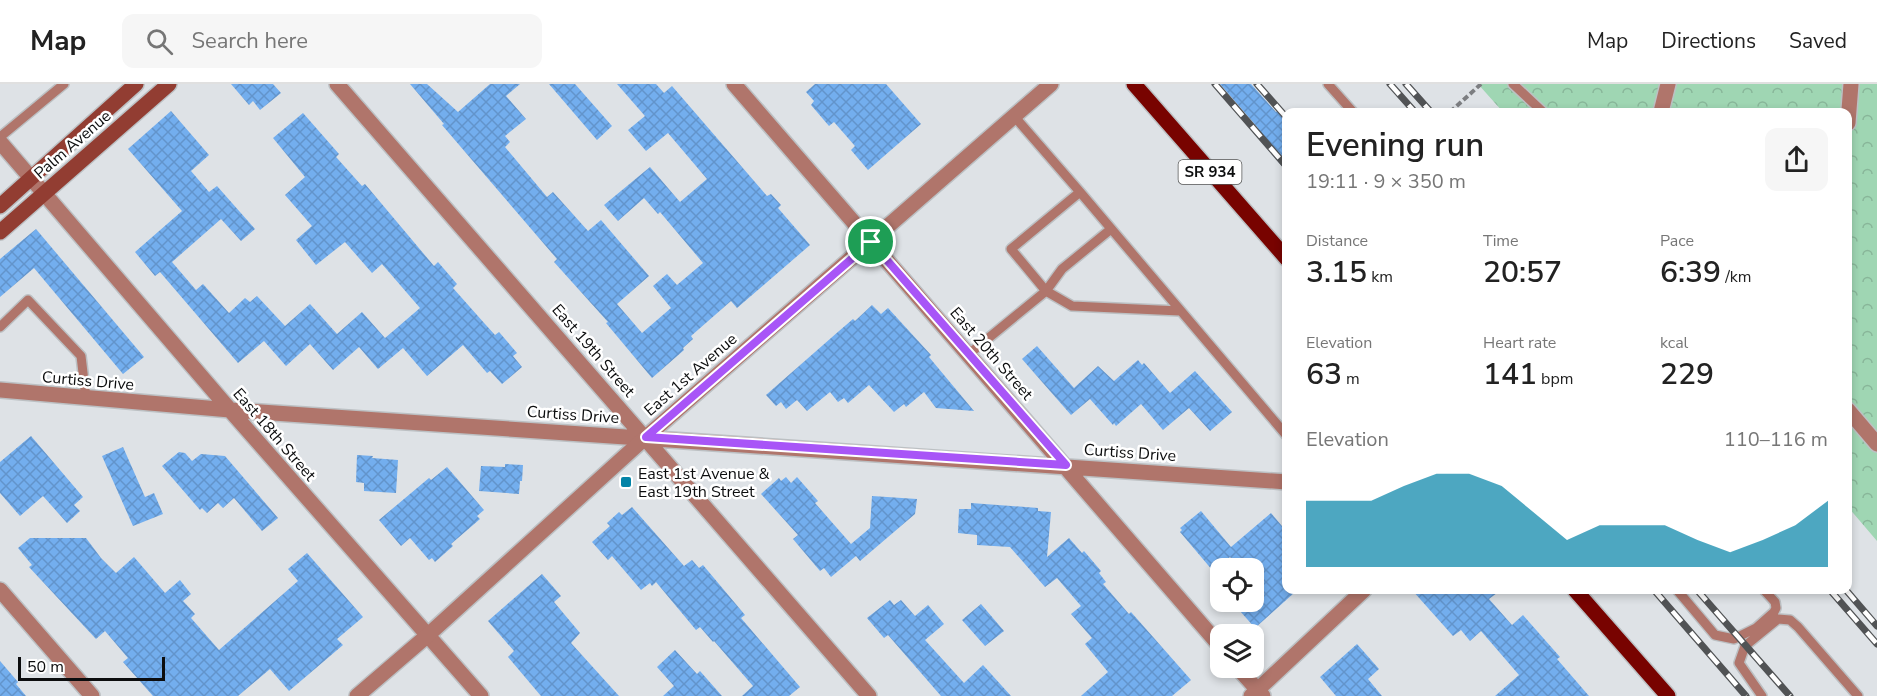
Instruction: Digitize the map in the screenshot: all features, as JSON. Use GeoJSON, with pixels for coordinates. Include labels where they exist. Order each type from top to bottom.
{"type":"FeatureCollection","features":[{"type":"Feature","properties":{"kind":"main road","name":"Palm Avenue"},"geometry":{"type":"LineString","coordinates":[[0,206],[136,84]]}},
{"type":"Feature","properties":{"kind":"main road","name":"Palm Avenue"},"geometry":{"type":"LineString","coordinates":[[0,232],[169,84]]}},
{"type":"Feature","properties":{"kind":"main road","name":"SR 934"},"geometry":{"type":"LineString","coordinates":[[1134,84],[1282,253]]}},
{"type":"Feature","properties":{"kind":"main road"},"geometry":{"type":"LineString","coordinates":[[1579,594],[1668,696]]}},
{"type":"Feature","properties":{"kind":"street","name":"East 19th Street"},"geometry":{"type":"LineString","coordinates":[[337,84],[869,696]]}},
{"type":"Feature","properties":{"kind":"street","name":"East 20th Street"},"geometry":{"type":"LineString","coordinates":[[734,84],[1210,634]]}},
{"type":"Feature","properties":{"kind":"street","name":"East 1st Avenue"},"geometry":{"type":"LineString","coordinates":[[357,696],[428,635],[646,437],[1051,84]]}},
{"type":"Feature","properties":{"kind":"street"},"geometry":{"type":"LineString","coordinates":[[1662,108],[1668,84]]}},
{"type":"Feature","properties":{"kind":"street"},"geometry":{"type":"LineString","coordinates":[[1849,108],[1851,84]]}},
{"type":"Feature","properties":{"kind":"street","name":"East 18th Street"},"geometry":{"type":"LineString","coordinates":[[0,139],[230,410],[481,696]]}},
{"type":"Feature","properties":{"kind":"street","name":"Curtiss Drive"},"geometry":{"type":"LineString","coordinates":[[0,390],[230,410],[1066,465],[1282,482]]}},
{"type":"Feature","properties":{"kind":"street"},"geometry":{"type":"LineString","coordinates":[[1852,415],[1877,444]]}},
{"type":"Feature","properties":{"kind":"street"},"geometry":{"type":"LineString","coordinates":[[0,590],[92,696]]}},
{"type":"Feature","properties":{"kind":"street"},"geometry":{"type":"LineString","coordinates":[[1245,678],[1257,694],[1362,594]]}},
{"type":"Feature","properties":{"kind":"lane"},"geometry":{"type":"LineString","coordinates":[[0,139],[64,84]]}},
{"type":"Feature","properties":{"kind":"lane"},"geometry":{"type":"LineString","coordinates":[[1328,84],[1349,108]]}},
{"type":"Feature","properties":{"kind":"lane"},"geometry":{"type":"LineString","coordinates":[[1513,84],[1539,108]]}},
{"type":"Feature","properties":{"kind":"lane"},"geometry":{"type":"LineString","coordinates":[[1014,116],[1282,430]]}},
{"type":"Feature","properties":{"kind":"lane"},"geometry":{"type":"LineString","coordinates":[[1080,192],[1011,249],[1046,291],[1072,306],[1180,311]]}},
{"type":"Feature","properties":{"kind":"lane"},"geometry":{"type":"LineString","coordinates":[[969,354],[1046,291],[1062,269],[1111,229]]}},
{"type":"Feature","properties":{"kind":"lane"},"geometry":{"type":"LineString","coordinates":[[0,327],[27,300],[81,356],[86,398]]}},
{"type":"Feature","properties":{"kind":"lane"},"geometry":{"type":"LineString","coordinates":[[1680,594],[1715,634],[1734,639],[1756,628],[1774,612],[1776,602],[1768,594]]}},
{"type":"Feature","properties":{"kind":"lane"},"geometry":{"type":"LineString","coordinates":[[1762,696],[1740,663],[1745,646],[1778,619],[1790,620],[1798,627],[1858,696]]}},
{"type":"Feature","properties":{"kind":"path"},"geometry":{"type":"LineString","coordinates":[[1454,108],[1479,86]]}},
{"type":"Feature","properties":{"kind":"green space"},"geometry":{"type":"Polygon","coordinates":[[[1478,84],[1877,84],[1877,541],[1852,512],[1852,108],[1499,108],[1478,84]]]}},
{"type":"Feature","properties":{"kind":"building"},"geometry":{"type":"Polygon","coordinates":[[[231,84],[273,84],[281,93],[260,110],[253,101],[249,105],[231,84]]]}},
{"type":"Feature","properties":{"kind":"building"},"geometry":{"type":"Polygon","coordinates":[[[410,84],[427,84],[458,112],[490,84],[520,84],[506,96],[526,119],[505,136],[510,142],[505,147],[547,197],[553,192],[588,231],[601,220],[649,276],[617,304],[642,333],[671,308],[653,286],[667,274],[677,285],[703,263],[660,212],[658,214],[644,198],[618,221],[604,205],[650,167],[680,202],[707,179],[668,133],[646,151],[628,130],[645,116],[617,84],[656,84],[664,93],[672,86],[767,196],[771,194],[781,205],[778,208],[810,245],[737,308],[731,301],[691,336],[693,339],[683,348],[684,350],[652,378],[606,323],[608,322],[554,262],[557,259],[442,125],[444,124],[410,84]]]}},
{"type":"Feature","properties":{"kind":"building"},"geometry":{"type":"Polygon","coordinates":[[[549,84],[575,84],[612,126],[597,140],[549,84]]]}},
{"type":"Feature","properties":{"kind":"building"},"geometry":{"type":"Polygon","coordinates":[[[815,84],[886,84],[921,124],[868,170],[851,150],[855,146],[834,122],[829,126],[811,105],[814,101],[806,92],[815,84]]]}},
{"type":"Feature","properties":{"kind":"building"},"geometry":{"type":"Polygon","coordinates":[[[1220,84],[1251,84],[1276,112],[1280,108],[1282,110],[1282,166],[1253,132],[1258,128],[1220,84]]]}},
{"type":"Feature","properties":{"kind":"building"},"geometry":{"type":"Polygon","coordinates":[[[171,111],[209,155],[191,171],[209,192],[217,186],[255,229],[241,241],[221,219],[172,262],[196,290],[203,284],[229,313],[245,298],[250,302],[257,296],[285,326],[310,304],[337,334],[362,312],[385,338],[420,308],[382,264],[372,273],[345,242],[316,265],[296,240],[312,226],[285,195],[305,177],[273,138],[303,113],[339,154],[336,157],[362,186],[365,184],[434,266],[438,262],[457,284],[453,288],[485,324],[495,335],[499,332],[517,353],[513,356],[522,367],[502,384],[490,371],[487,373],[463,345],[427,376],[403,348],[378,369],[359,347],[333,370],[310,344],[286,366],[264,341],[238,363],[160,272],[155,276],[135,252],[182,211],[128,149],[171,111]]]}},
{"type":"Feature","properties":{"kind":"building"},"geometry":{"type":"Polygon","coordinates":[[[36,229],[144,357],[123,374],[34,268],[0,297],[0,259],[36,229]]]}},
{"type":"Feature","properties":{"kind":"building"},"geometry":{"type":"Polygon","coordinates":[[[872,305],[881,314],[888,308],[931,355],[929,357],[974,411],[936,408],[924,392],[906,407],[904,404],[894,412],[869,385],[848,403],[844,398],[838,402],[830,392],[807,411],[797,400],[786,409],[781,402],[776,406],[766,395],[872,305]]]}},
{"type":"Feature","properties":{"kind":"building"},"geometry":{"type":"Polygon","coordinates":[[[1037,346],[1074,388],[1098,366],[1114,381],[1138,360],[1142,365],[1144,363],[1170,393],[1195,371],[1232,412],[1210,431],[1189,408],[1163,430],[1141,404],[1116,426],[1090,399],[1071,415],[1022,359],[1037,346]]]}},
{"type":"Feature","properties":{"kind":"building"},"geometry":{"type":"Polygon","coordinates":[[[31,436],[83,497],[74,505],[80,511],[67,523],[43,496],[20,516],[0,493],[0,462],[31,436]]]}},
{"type":"Feature","properties":{"kind":"building"},"geometry":{"type":"Polygon","coordinates":[[[123,447],[145,497],[154,493],[163,514],[133,526],[102,456],[123,447]]]}},
{"type":"Feature","properties":{"kind":"building"},"geometry":{"type":"Polygon","coordinates":[[[179,452],[185,453],[192,461],[201,454],[225,456],[278,518],[262,531],[234,498],[223,508],[218,503],[207,513],[202,508],[200,510],[162,466],[179,452]]]}},
{"type":"Feature","properties":{"kind":"building"},"geometry":{"type":"Polygon","coordinates":[[[357,455],[398,460],[396,493],[364,491],[364,483],[356,482],[357,455]]]}},
{"type":"Feature","properties":{"kind":"building"},"geometry":{"type":"Polygon","coordinates":[[[505,464],[523,465],[519,494],[479,491],[481,466],[505,467],[505,464]]]}},
{"type":"Feature","properties":{"kind":"building"},"geometry":{"type":"Polygon","coordinates":[[[447,467],[484,510],[477,516],[480,519],[451,544],[453,546],[435,562],[432,558],[429,560],[410,538],[401,546],[379,520],[429,478],[431,480],[447,467]]]}},
{"type":"Feature","properties":{"kind":"building"},"geometry":{"type":"Polygon","coordinates":[[[786,477],[791,483],[797,477],[818,501],[815,503],[851,544],[870,528],[872,496],[917,499],[915,514],[860,561],[856,556],[831,577],[824,568],[820,571],[793,539],[798,535],[761,494],[779,478],[781,481],[786,477]]]}},
{"type":"Feature","properties":{"kind":"building"},"geometry":{"type":"Polygon","coordinates":[[[971,503],[1038,508],[1038,511],[1051,512],[1047,557],[1069,538],[1101,571],[1099,573],[1106,582],[1103,584],[1191,680],[1172,696],[1081,696],[1108,672],[1085,644],[1092,638],[1071,614],[1081,606],[1057,578],[1045,587],[1010,547],[977,545],[977,535],[958,533],[959,509],[971,509],[971,503]]]}},
{"type":"Feature","properties":{"kind":"building"},"geometry":{"type":"Polygon","coordinates":[[[632,507],[684,566],[692,560],[699,568],[703,565],[745,615],[741,618],[800,687],[789,696],[742,696],[753,686],[700,627],[696,630],[656,582],[652,586],[650,583],[641,590],[612,556],[608,560],[592,542],[610,526],[607,523],[619,512],[622,515],[632,507]]]}},
{"type":"Feature","properties":{"kind":"building"},"geometry":{"type":"Polygon","coordinates":[[[1201,511],[1231,547],[1271,513],[1282,526],[1282,594],[1293,594],[1259,624],[1251,624],[1241,612],[1264,612],[1264,558],[1210,558],[1210,567],[1180,532],[1182,530],[1180,528],[1201,511]]]}},
{"type":"Feature","properties":{"kind":"building"},"geometry":{"type":"Polygon","coordinates":[[[30,538],[86,538],[116,573],[134,557],[165,593],[180,580],[191,594],[183,601],[195,614],[191,618],[219,650],[298,581],[288,569],[307,553],[363,617],[337,639],[343,645],[289,691],[270,669],[238,696],[153,696],[123,662],[128,658],[105,631],[96,639],[29,567],[32,565],[18,548],[30,538]]]}},
{"type":"Feature","properties":{"kind":"building"},"geometry":{"type":"Polygon","coordinates":[[[542,574],[561,596],[554,602],[580,633],[571,643],[619,696],[541,696],[508,657],[514,651],[488,621],[542,574]]]}},
{"type":"Feature","properties":{"kind":"building"},"geometry":{"type":"Polygon","coordinates":[[[1416,594],[1496,594],[1489,599],[1512,625],[1523,615],[1560,657],[1557,659],[1589,696],[1495,696],[1519,675],[1481,631],[1470,641],[1461,630],[1453,636],[1416,594]]]}},
{"type":"Feature","properties":{"kind":"building"},"geometry":{"type":"Polygon","coordinates":[[[890,600],[894,605],[901,600],[915,616],[928,605],[944,624],[925,640],[964,683],[983,665],[1011,696],[941,696],[888,635],[884,638],[867,618],[890,600]]]}},
{"type":"Feature","properties":{"kind":"building"},"geometry":{"type":"Polygon","coordinates":[[[981,604],[1004,631],[985,646],[962,620],[981,604]]]}},
{"type":"Feature","properties":{"kind":"building"},"geometry":{"type":"Polygon","coordinates":[[[1357,644],[1379,669],[1368,679],[1382,696],[1336,696],[1320,677],[1357,644]]]}},
{"type":"Feature","properties":{"kind":"building"},"geometry":{"type":"Polygon","coordinates":[[[675,650],[697,674],[700,671],[722,696],[663,696],[674,686],[657,667],[675,650]]]}},
{"type":"Feature","properties":{"kind":"building"},"geometry":{"type":"Polygon","coordinates":[[[0,661],[18,682],[16,684],[26,696],[0,696],[0,661]]]}},
{"type":"Feature","properties":{"kind":"railway"},"geometry":{"type":"LineString","coordinates":[[1215,84],[1282,161]]}},
{"type":"Feature","properties":{"kind":"railway"},"geometry":{"type":"LineString","coordinates":[[1257,84],[1282,112]]}},
{"type":"Feature","properties":{"kind":"railway"},"geometry":{"type":"LineString","coordinates":[[1390,84],[1411,108]]}},
{"type":"Feature","properties":{"kind":"railway"},"geometry":{"type":"LineString","coordinates":[[1406,84],[1427,108]]}},
{"type":"Feature","properties":{"kind":"railway"},"geometry":{"type":"LineString","coordinates":[[1657,594],[1746,696]]}},
{"type":"Feature","properties":{"kind":"railway"},"geometry":{"type":"LineString","coordinates":[[1701,594],[1790,696]]}},
{"type":"Feature","properties":{"kind":"railway"},"geometry":{"type":"LineString","coordinates":[[1833,594],[1877,644]]}},
{"type":"Feature","properties":{"kind":"railway"},"geometry":{"type":"LineString","coordinates":[[1849,594],[1877,626]]}},
{"type":"Feature","properties":{"kind":"place","name":"East 1st Avenue & East 19th Street"},"geometry":{"type":"Point","coordinates":[626,482]}},
{"type":"Feature","properties":{"kind":"route"},"geometry":{"type":"LineString","coordinates":[[871,242],[1066,465],[646,437],[758,339],[871,242]]}}]}
